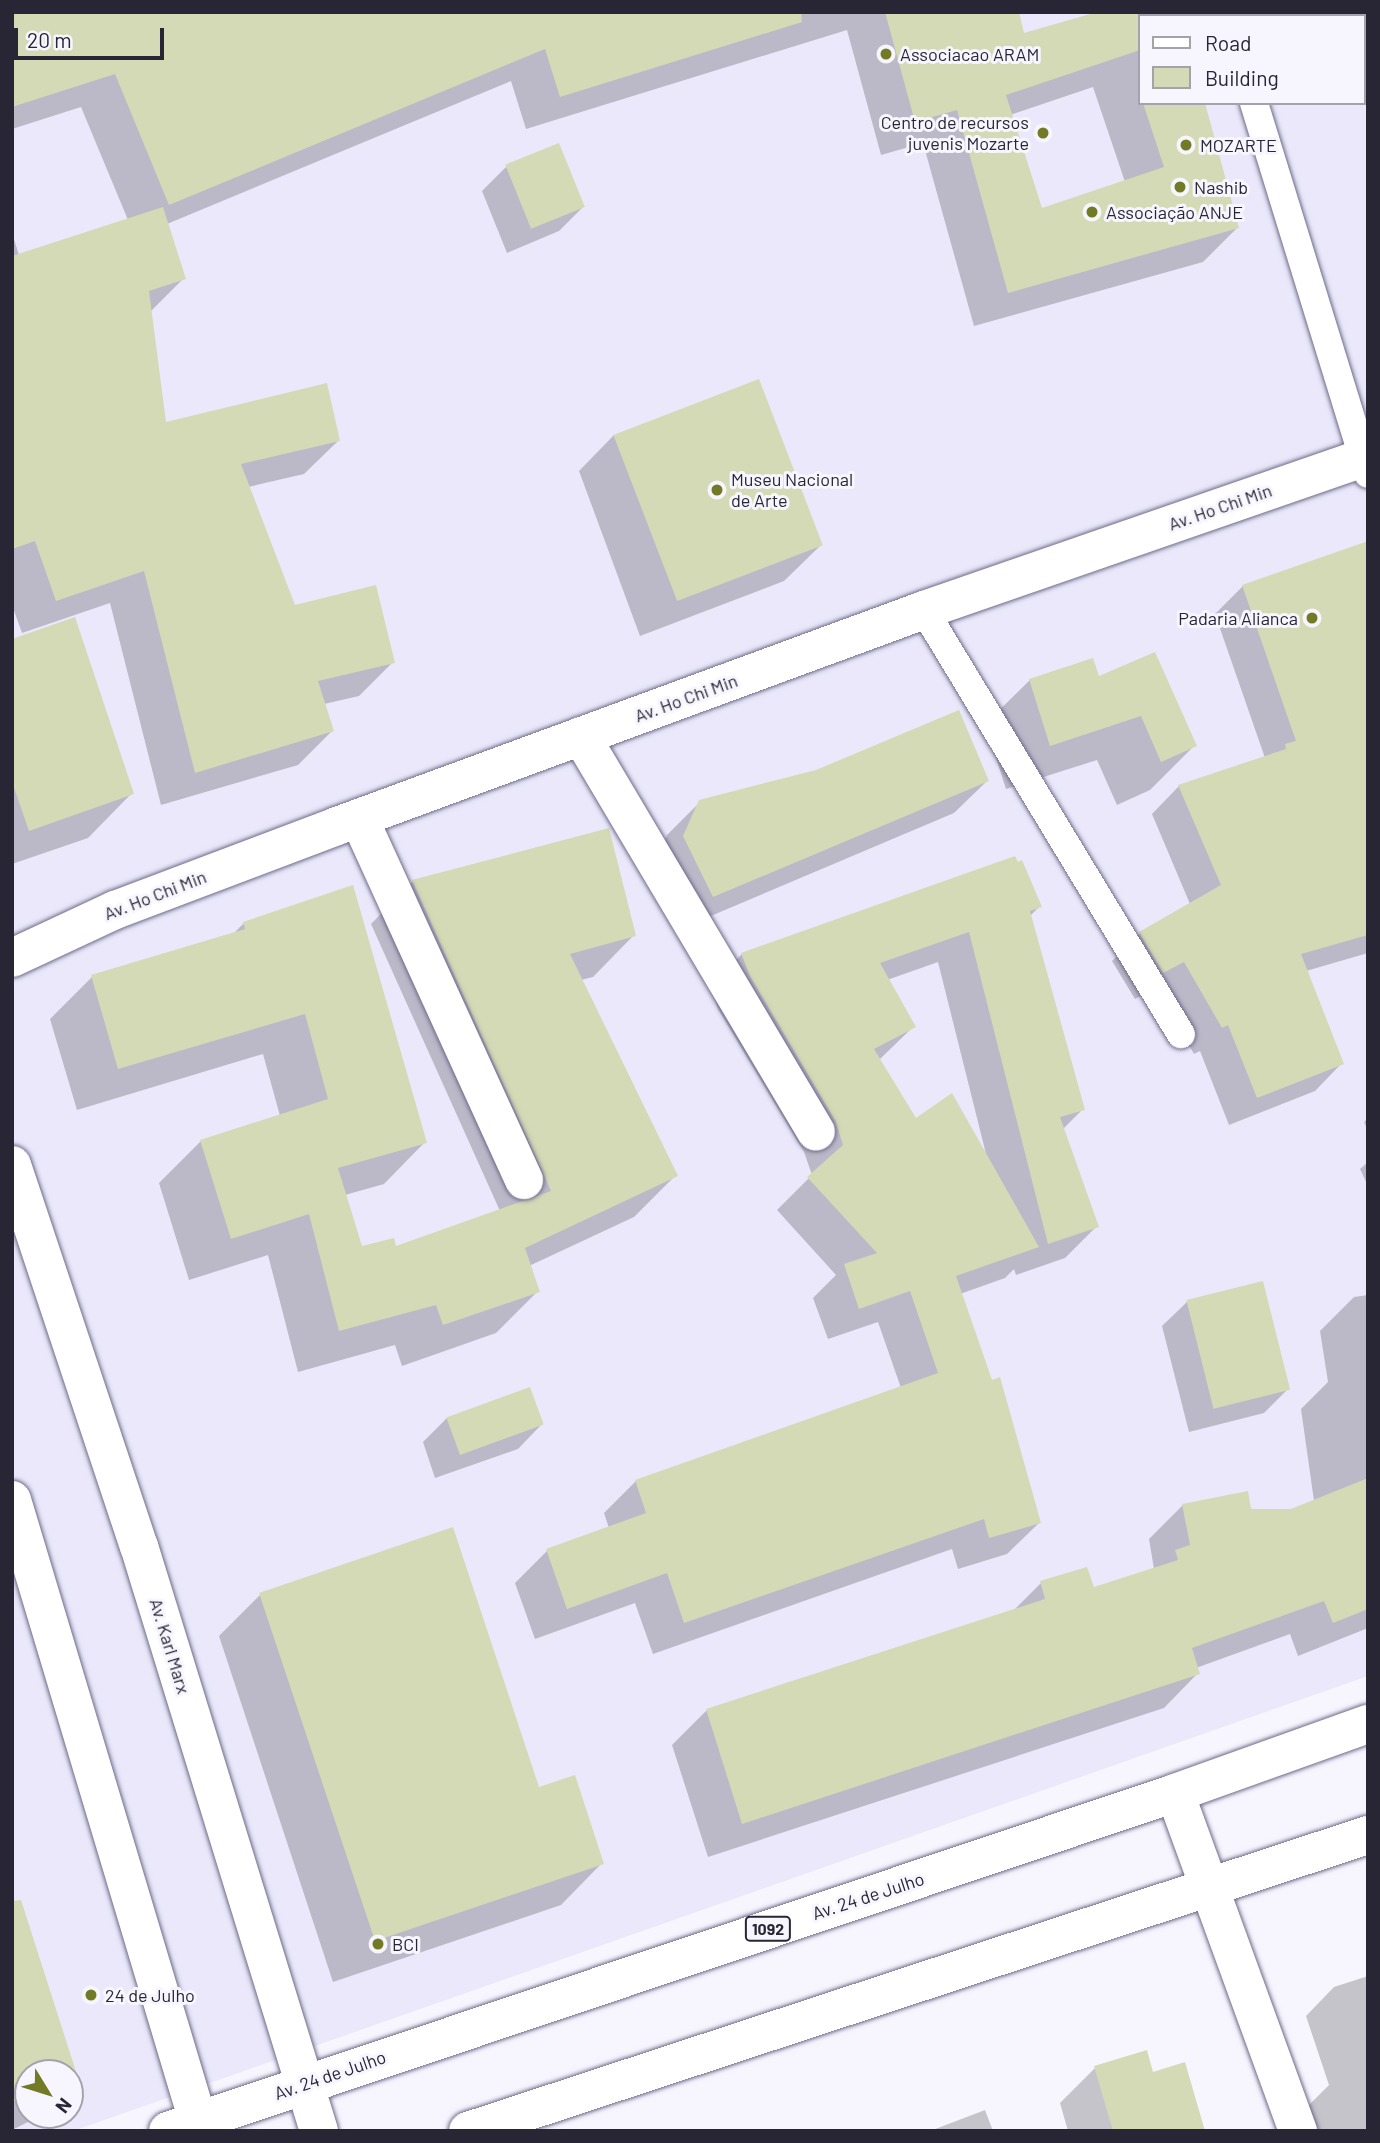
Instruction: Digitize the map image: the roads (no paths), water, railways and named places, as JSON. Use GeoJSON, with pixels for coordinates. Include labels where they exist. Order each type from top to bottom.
{"type":"FeatureCollection","features":[{"type":"Feature","properties":{"kind":"street","name":"Av. Ho Chi Min"},"geometry":{"type":"LineString","coordinates":[[12,958],[116,910],[924,610],[1366,462]]}},
{"type":"Feature","properties":{"kind":"street"},"geometry":{"type":"LineString","coordinates":[[581,736],[816,1131]]}},
{"type":"Feature","properties":{"kind":"street"},"geometry":{"type":"LineString","coordinates":[[359,818],[524,1180]]}},
{"type":"Feature","properties":{"kind":"street","name":"Av. Karl Marx"},"geometry":{"type":"LineString","coordinates":[[12,1165],[139,1546],[319,2131]]}},
{"type":"Feature","properties":{"kind":"street"},"geometry":{"type":"LineString","coordinates":[[12,1500],[189,2127]]}},
{"type":"Feature","properties":{"kind":"street","name":"Av. 24 de Julho"},"geometry":{"type":"LineString","coordinates":[[189,2127],[305,2083],[1175,1793],[1368,1724]]}},
{"type":"Feature","properties":{"kind":"street"},"geometry":{"type":"LineString","coordinates":[[1175,1793],[1298,2131]]}},
{"type":"Feature","properties":{"kind":"street"},"geometry":{"type":"LineString","coordinates":[[468,2131],[1368,1835]]}},
{"type":"Feature","properties":{"kind":"lane"},"geometry":{"type":"LineString","coordinates":[[1255,105],[1366,462]]}},
{"type":"Feature","properties":{"kind":"lane"},"geometry":{"type":"LineString","coordinates":[[924,610],[1181,1034]]}},
{"type":"Feature","properties":{"kind":"place","name":"Associacao ARAM"},"geometry":{"type":"Point","coordinates":[886,54]}},
{"type":"Feature","properties":{"kind":"place","name":"Centro de recursos juvenis Mozarte"},"geometry":{"type":"Point","coordinates":[1043,133]}},
{"type":"Feature","properties":{"kind":"place","name":"MOZARTE"},"geometry":{"type":"Point","coordinates":[1186,145]}},
{"type":"Feature","properties":{"kind":"place","name":"Nashib"},"geometry":{"type":"Point","coordinates":[1180,187]}},
{"type":"Feature","properties":{"kind":"place","name":"Associação ANJE"},"geometry":{"type":"Point","coordinates":[1092,212]}},
{"type":"Feature","properties":{"kind":"place","name":"Museu Nacional de Arte"},"geometry":{"type":"Point","coordinates":[717,490]}},
{"type":"Feature","properties":{"kind":"place","name":"Padaria Alianca"},"geometry":{"type":"Point","coordinates":[1312,618]}},
{"type":"Feature","properties":{"kind":"place","name":"BCI"},"geometry":{"type":"Point","coordinates":[378,1944]}},
{"type":"Feature","properties":{"kind":"place","name":"24 de Julho"},"geometry":{"type":"Point","coordinates":[91,1995]}}]}
